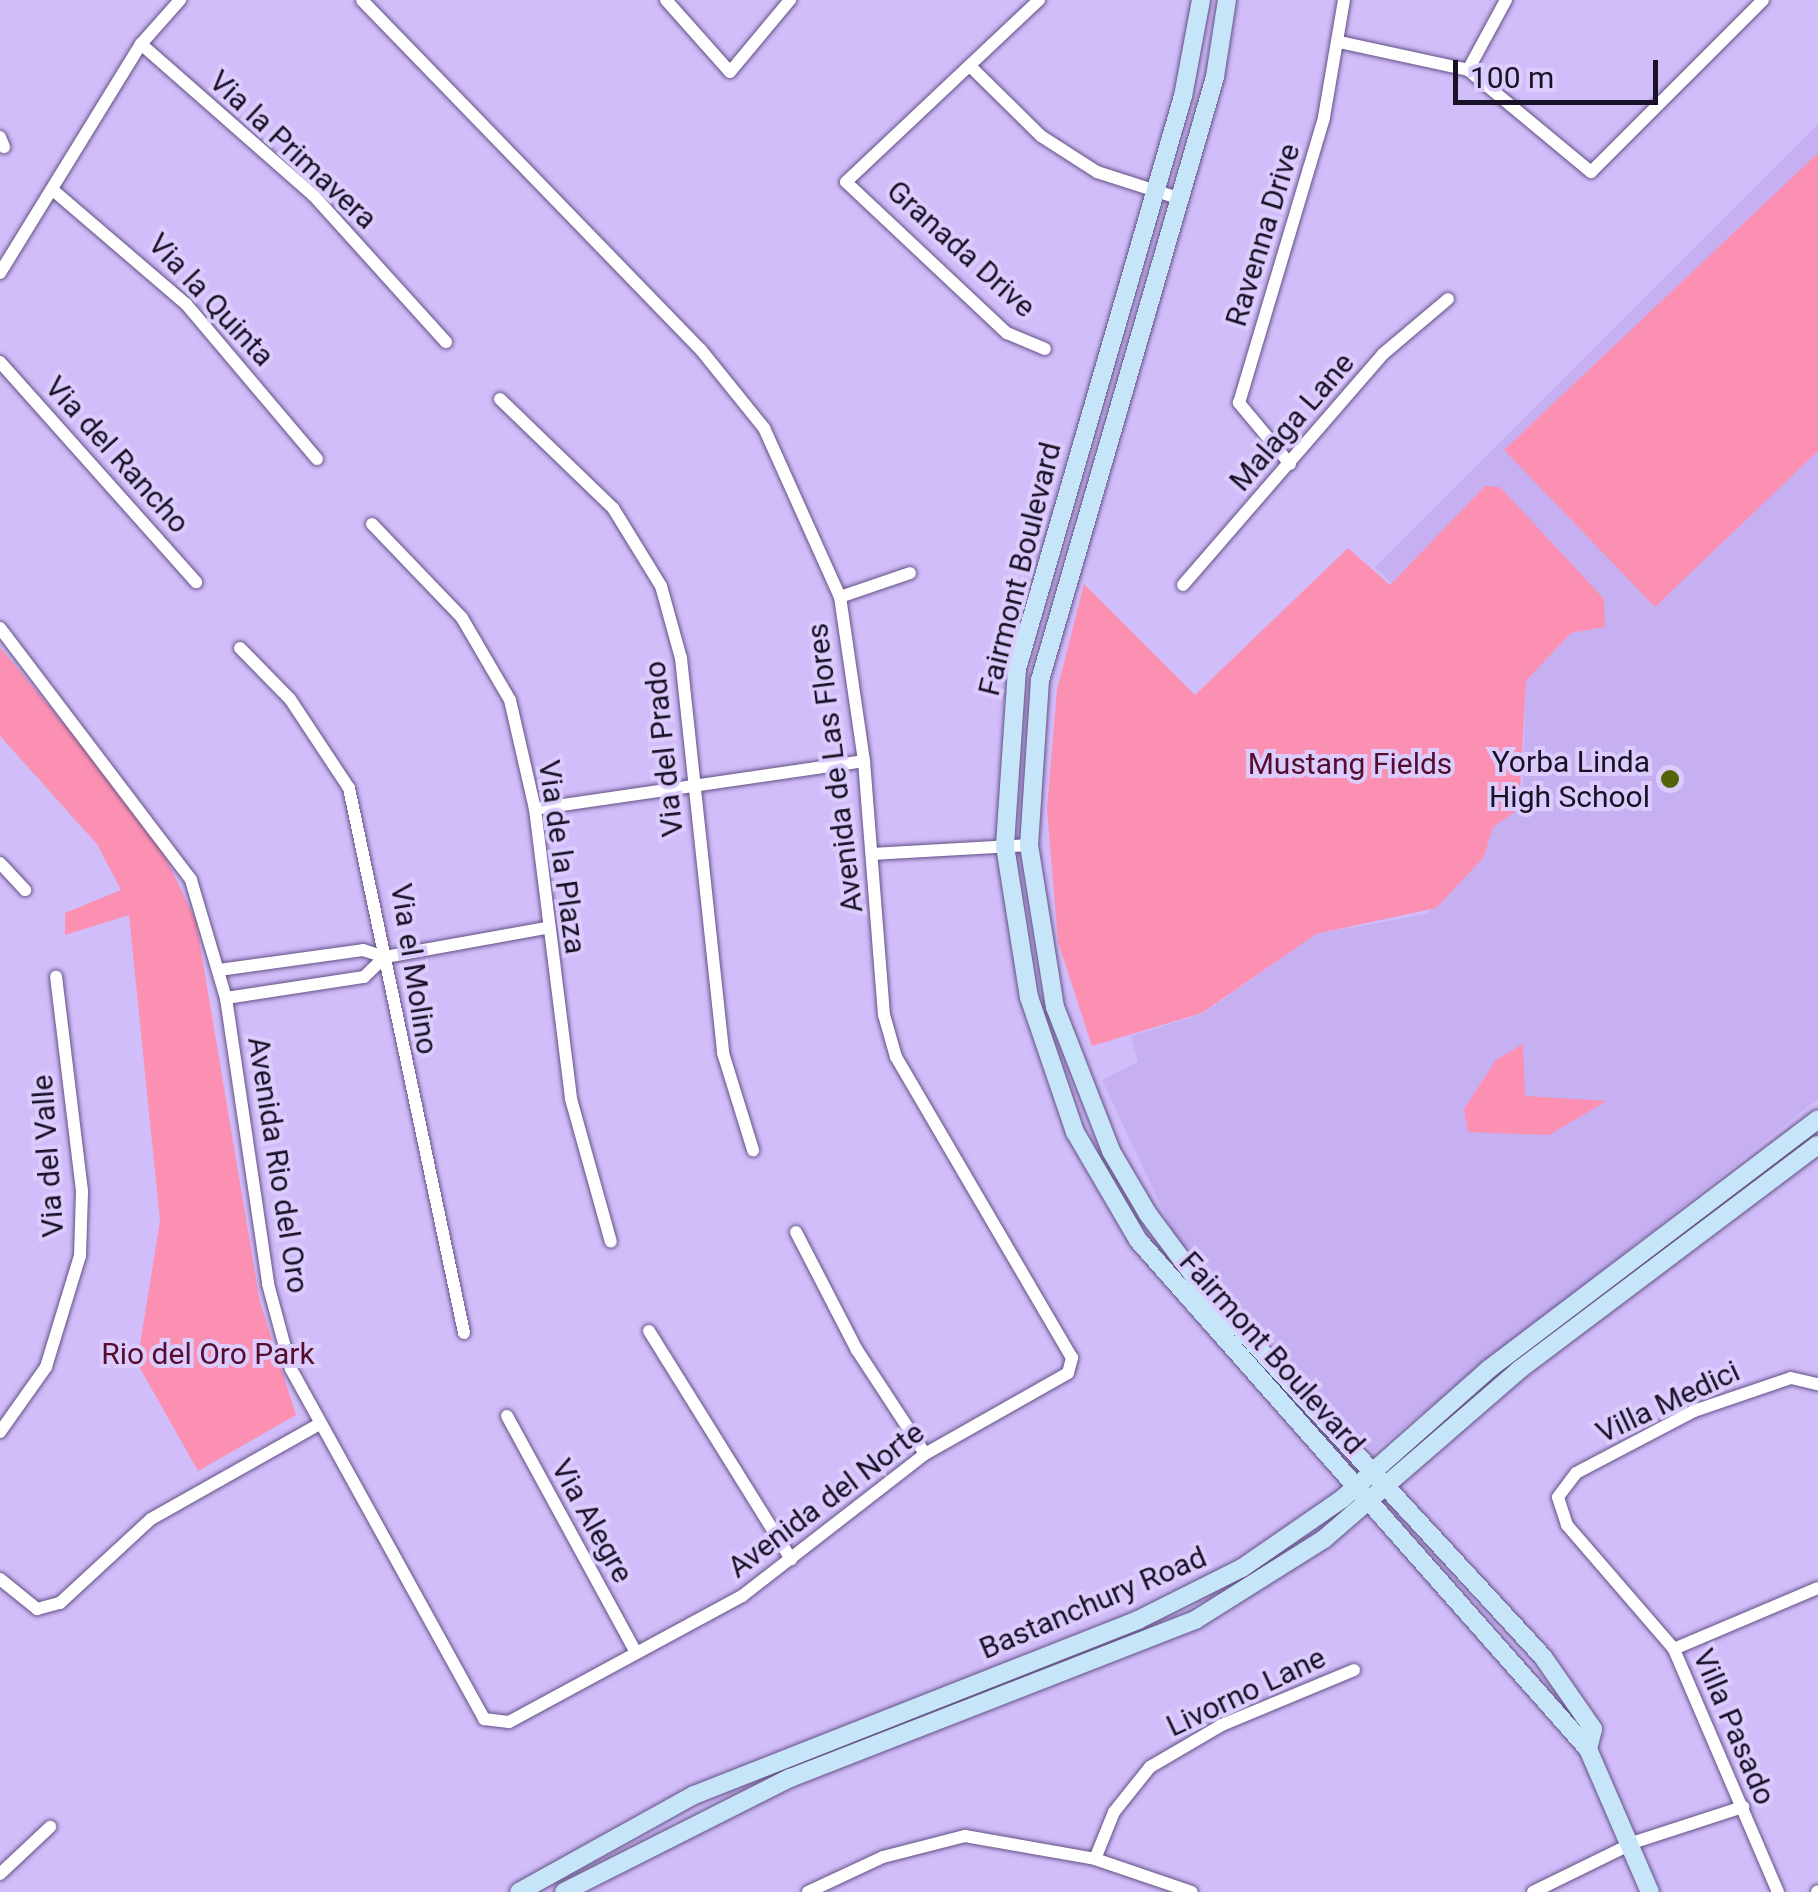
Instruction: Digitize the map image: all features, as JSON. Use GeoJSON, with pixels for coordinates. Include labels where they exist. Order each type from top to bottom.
{"type":"FeatureCollection","features":[{"type":"Feature","properties":{"kind":"main road","name":"Fairmont Boulevard"},"geometry":{"type":"LineString","coordinates":[[1201,0],[1155,191],[1017,669],[1005,846],[1013,926],[1052,1074],[1114,1204],[1220,1340],[1371,1503],[1588,1749],[1635,1842],[1650,1892]]}},
{"type":"Feature","properties":{"kind":"main road","name":"Fairmont Boulevard"},"geometry":{"type":"LineString","coordinates":[[1228,0],[1178,198],[1047,650],[1029,845],[1074,1066],[1148,1214],[1237,1326],[1544,1657],[1593,1729],[1588,1749]]}},
{"type":"Feature","properties":{"kind":"main road"},"geometry":{"type":"LineString","coordinates":[[1052,1074],[1074,1066]]}},
{"type":"Feature","properties":{"kind":"main road","name":"Bastanchury Road"},"geometry":{"type":"LineString","coordinates":[[519,1892],[736,1776],[1188,1596],[1356,1487],[1489,1369],[1818,1120]]}},
{"type":"Feature","properties":{"kind":"main road","name":"Bastanchury Road"},"geometry":{"type":"LineString","coordinates":[[564,1892],[772,1786],[1195,1620],[1371,1503],[1519,1370],[1818,1145]]}},
{"type":"Feature","properties":{"kind":"main road"},"geometry":{"type":"LineString","coordinates":[[1220,1340],[1237,1326]]}},
{"type":"Feature","properties":{"kind":"street"},"geometry":{"type":"LineString","coordinates":[[0,273],[141,44],[180,0]]}},
{"type":"Feature","properties":{"kind":"street","name":"Avenida de Las Flores"},"geometry":{"type":"LineString","coordinates":[[362,0],[726,381],[764,428],[840,597],[864,761],[884,1016],[896,1057],[1072,1358]]}},
{"type":"Feature","properties":{"kind":"street"},"geometry":{"type":"LineString","coordinates":[[666,0],[730,72],[790,0]]}},
{"type":"Feature","properties":{"kind":"street"},"geometry":{"type":"LineString","coordinates":[[1039,0],[970,66],[1040,136],[1097,172],[1178,198]]}},
{"type":"Feature","properties":{"kind":"street","name":"Ravenna Drive"},"geometry":{"type":"LineString","coordinates":[[1290,464],[1239,403],[1339,42],[1344,0]]}},
{"type":"Feature","properties":{"kind":"street"},"geometry":{"type":"LineString","coordinates":[[1468,70],[1506,0]]}},
{"type":"Feature","properties":{"kind":"street"},"geometry":{"type":"LineString","coordinates":[[1339,42],[1468,70],[1591,172],[1763,0]]}},
{"type":"Feature","properties":{"kind":"street","name":"Via la Primavera"},"geometry":{"type":"LineString","coordinates":[[141,44],[314,196],[446,342]]}},
{"type":"Feature","properties":{"kind":"street","name":"Granada Drive"},"geometry":{"type":"LineString","coordinates":[[970,66],[846,182],[1007,333],[1045,349]]}},
{"type":"Feature","properties":{"kind":"street","name":"Via la Quinta"},"geometry":{"type":"LineString","coordinates":[[54,191],[175,293],[317,459]]}},
{"type":"Feature","properties":{"kind":"street","name":"Malaga Lane"},"geometry":{"type":"LineString","coordinates":[[1183,585],[1383,354],[1448,299]]}},
{"type":"Feature","properties":{"kind":"street","name":"Via del Rancho"},"geometry":{"type":"LineString","coordinates":[[0,362],[196,582]]}},
{"type":"Feature","properties":{"kind":"street","name":"Via del Prado"},"geometry":{"type":"LineString","coordinates":[[500,399],[612,508],[660,586],[682,658],[711,978],[752,1150]]}},
{"type":"Feature","properties":{"kind":"street","name":"Via de la Plaza"},"geometry":{"type":"LineString","coordinates":[[372,524],[492,662],[535,809],[546,928],[572,1099],[611,1242]]}},
{"type":"Feature","properties":{"kind":"street"},"geometry":{"type":"LineString","coordinates":[[840,597],[910,572]]}},
{"type":"Feature","properties":{"kind":"street","name":"Avenida Rio del Oro"},"geometry":{"type":"LineString","coordinates":[[0,628],[167,837],[219,970],[226,998],[268,1284],[291,1369],[470,1702],[492,1724]]}},
{"type":"Feature","properties":{"kind":"street","name":"Via el Molino"},"geometry":{"type":"LineString","coordinates":[[240,648],[290,699],[349,788],[464,1333]]}},
{"type":"Feature","properties":{"kind":"street"},"geometry":{"type":"LineString","coordinates":[[535,809],[864,761]]}},
{"type":"Feature","properties":{"kind":"street"},"geometry":{"type":"LineString","coordinates":[[873,854],[1029,845]]}},
{"type":"Feature","properties":{"kind":"street"},"geometry":{"type":"LineString","coordinates":[[0,863],[25,890]]}},
{"type":"Feature","properties":{"kind":"street"},"geometry":{"type":"LineString","coordinates":[[219,970],[363,950],[385,957],[546,928]]}},
{"type":"Feature","properties":{"kind":"street"},"geometry":{"type":"LineString","coordinates":[[226,998],[364,977],[385,957]]}},
{"type":"Feature","properties":{"kind":"street","name":"Via del Valle"},"geometry":{"type":"LineString","coordinates":[[0,1432],[46,1368],[80,1256],[82,1191],[56,977]]}},
{"type":"Feature","properties":{"kind":"street"},"geometry":{"type":"LineString","coordinates":[[796,1232],[857,1350],[925,1454]]}},
{"type":"Feature","properties":{"kind":"street"},"geometry":{"type":"LineString","coordinates":[[649,1331],[791,1559]]}},
{"type":"Feature","properties":{"kind":"street","name":"Avenida del Norte"},"geometry":{"type":"LineString","coordinates":[[492,1724],[544,1704],[634,1649],[742,1596],[925,1454],[1068,1373],[1072,1358]]}},
{"type":"Feature","properties":{"kind":"street","name":"Villa Medici"},"geometry":{"type":"LineString","coordinates":[[1558,1497],[1576,1473],[1694,1411],[1791,1378],[1815,1382]]}},
{"type":"Feature","properties":{"kind":"street","name":"Via Alegre"},"geometry":{"type":"LineString","coordinates":[[507,1416],[634,1649]]}},
{"type":"Feature","properties":{"kind":"street"},"geometry":{"type":"LineString","coordinates":[[0,1579],[37,1609],[60,1603],[151,1519],[318,1425]]}},
{"type":"Feature","properties":{"kind":"street","name":"Villa Pasado"},"geometry":{"type":"LineString","coordinates":[[1558,1497],[1566,1525],[1674,1649],[1778,1892]]}},
{"type":"Feature","properties":{"kind":"street"},"geometry":{"type":"LineString","coordinates":[[1674,1649],[1818,1588]]}},
{"type":"Feature","properties":{"kind":"street","name":"Livorno Lane"},"geometry":{"type":"LineString","coordinates":[[1095,1859],[1128,1792],[1164,1757],[1354,1670]]}},
{"type":"Feature","properties":{"kind":"street"},"geometry":{"type":"LineString","coordinates":[[1533,1892],[1635,1842],[1743,1807]]}},
{"type":"Feature","properties":{"kind":"street"},"geometry":{"type":"LineString","coordinates":[[0,1874],[50,1827]]}},
{"type":"Feature","properties":{"kind":"street"},"geometry":{"type":"LineString","coordinates":[[808,1892],[883,1857],[966,1836],[1095,1859],[1192,1892]]}},
{"type":"Feature","properties":{"kind":"shaded area","name":"Yorba Linda High School"},"geometry":{"type":"Polygon","coordinates":[[[1818,124],[1818,1099],[1373,1452],[1183,1253],[1102,1080],[1138,1062],[1131,1036],[1202,1014],[1316,934],[1426,914],[1484,857],[1493,827],[1522,800],[1526,681],[1571,633],[1604,627],[1604,599],[1411,602],[1375,567],[1818,124]]]}},
{"type":"Feature","properties":{"kind":"green space"},"geometry":{"type":"Polygon","coordinates":[[[1818,153],[1818,451],[1655,607],[1504,450],[1818,153]]]}},
{"type":"Feature","properties":{"kind":"green space","name":"Mustang Fields"},"geometry":{"type":"Polygon","coordinates":[[[1485,486],[1500,487],[1604,599],[1605,627],[1571,633],[1526,681],[1519,809],[1493,827],[1484,857],[1436,908],[1316,934],[1202,1013],[1092,1046],[1058,942],[1047,809],[1057,690],[1084,584],[1195,695],[1348,548],[1390,585],[1485,486]]]}},
{"type":"Feature","properties":{"kind":"green space","name":"Rio del Oro Park"},"geometry":{"type":"Polygon","coordinates":[[[0,647],[153,831],[196,921],[260,1302],[296,1415],[198,1471],[137,1363],[160,1221],[129,915],[65,935],[65,913],[121,890],[97,844],[0,736],[0,647]]]}},
{"type":"Feature","properties":{"kind":"green space"},"geometry":{"type":"Polygon","coordinates":[[[1523,1044],[1525,1096],[1607,1101],[1549,1135],[1468,1132],[1464,1109],[1496,1060],[1523,1044]]]}},
{"type":"Feature","properties":{"kind":"place","name":"Yorba Linda High School"},"geometry":{"type":"Point","coordinates":[1670,779]}}]}
